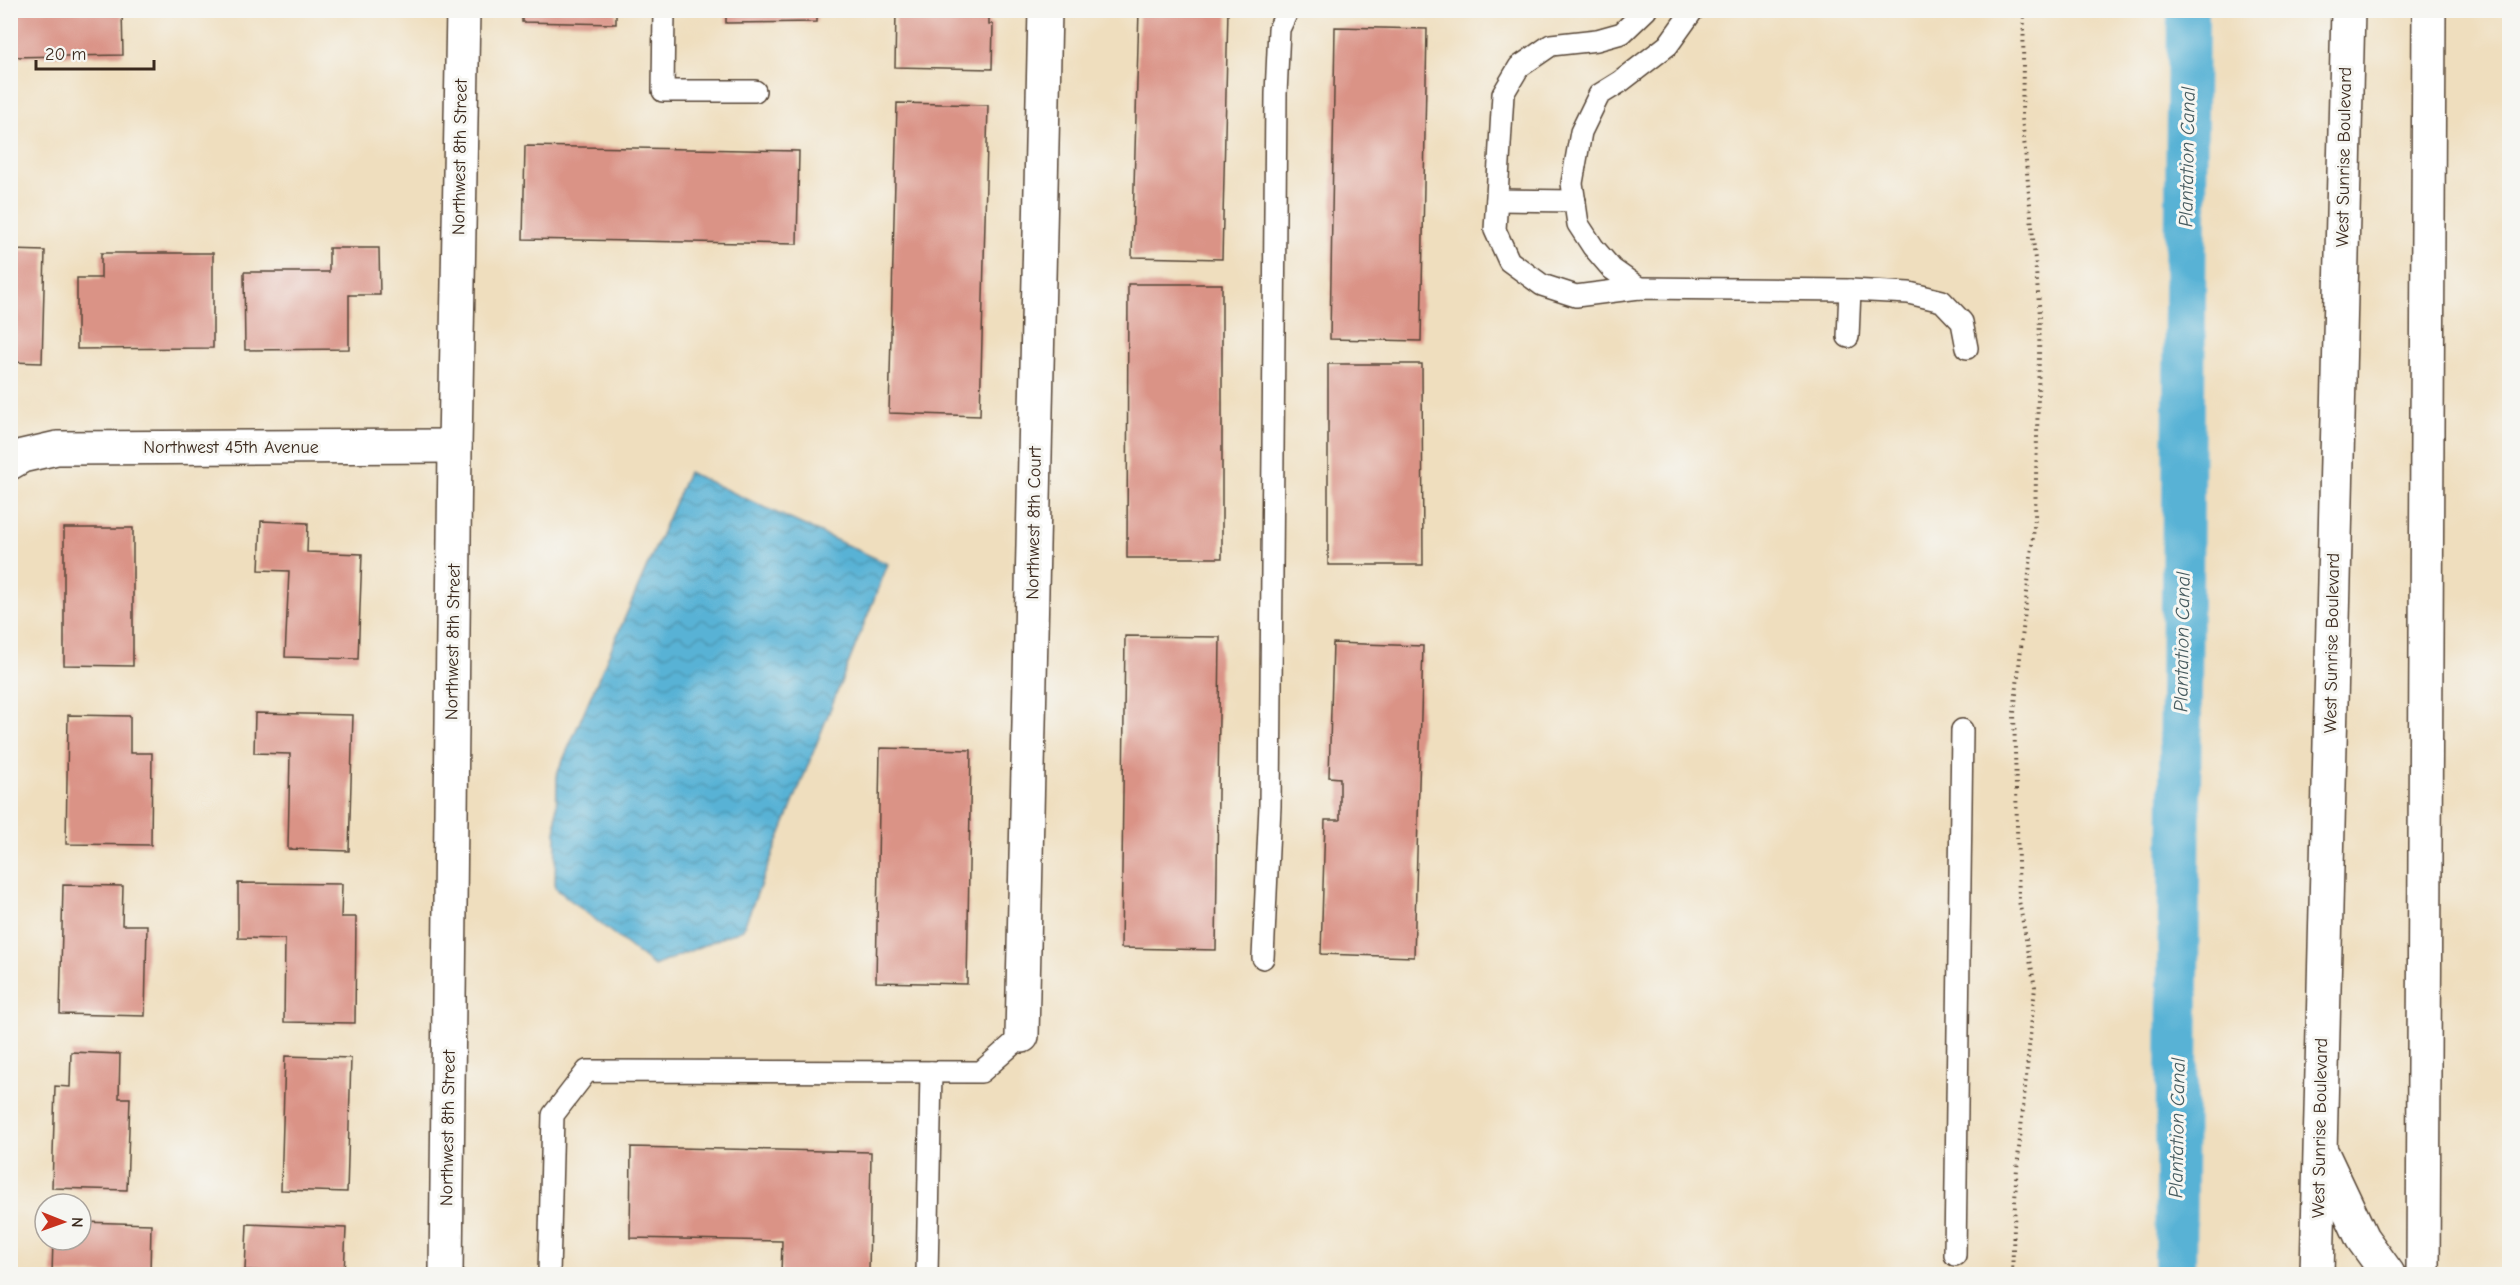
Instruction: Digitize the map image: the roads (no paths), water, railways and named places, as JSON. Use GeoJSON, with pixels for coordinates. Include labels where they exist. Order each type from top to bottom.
{"type":"FeatureCollection","features":[{"type":"Feature","properties":{"kind":"street","name":"Northwest 8th Street"},"geometry":{"type":"LineString","coordinates":[[446,1275],[455,446],[463,10]]}},
{"type":"Feature","properties":{"kind":"street","name":"Northwest 8th Court"},"geometry":{"type":"LineString","coordinates":[[1022,1036],[1045,10]]}},
{"type":"Feature","properties":{"kind":"street","name":"West Sunrise Boulevard"},"geometry":{"type":"LineString","coordinates":[[2316,1275],[2348,10]]}},
{"type":"Feature","properties":{"kind":"street"},"geometry":{"type":"LineString","coordinates":[[2423,1275],[2429,10]]}},
{"type":"Feature","properties":{"kind":"street","name":"Northwest 45th Avenue"},"geometry":{"type":"LineString","coordinates":[[10,463],[22,456],[57,448],[455,446]]}},
{"type":"Feature","properties":{"kind":"street"},"geometry":{"type":"LineString","coordinates":[[2320,1148],[2362,1238],[2388,1275]]}},
{"type":"Feature","properties":{"kind":"lane"},"geometry":{"type":"LineString","coordinates":[[664,10],[663,91],[755,91]]}},
{"type":"Feature","properties":{"kind":"lane"},"geometry":{"type":"LineString","coordinates":[[1263,958],[1270,806],[1276,94],[1279,29],[1288,10]]}},
{"type":"Feature","properties":{"kind":"lane"},"geometry":{"type":"LineString","coordinates":[[1646,10],[1622,33],[1597,40],[1551,45],[1519,67],[1503,94],[1495,230],[1509,261],[1542,285],[1576,296],[1639,288],[1850,290],[1909,293],[1942,301],[1962,322],[1967,348]]}},
{"type":"Feature","properties":{"kind":"lane"},"geometry":{"type":"LineString","coordinates":[[1639,288],[1611,269],[1578,224],[1572,183],[1581,132],[1599,95],[1668,45],[1693,10]]}},
{"type":"Feature","properties":{"kind":"lane"},"geometry":{"type":"LineString","coordinates":[[1497,200],[1575,201]]}},
{"type":"Feature","properties":{"kind":"lane"},"geometry":{"type":"LineString","coordinates":[[1848,337],[1850,290]]}},
{"type":"Feature","properties":{"kind":"lane"},"geometry":{"type":"LineString","coordinates":[[1955,1255],[1962,730]]}},
{"type":"Feature","properties":{"kind":"lane"},"geometry":{"type":"LineString","coordinates":[[549,1275],[553,1115],[587,1071],[981,1072],[1022,1036]]}},
{"type":"Feature","properties":{"kind":"lane"},"geometry":{"type":"LineString","coordinates":[[927,1275],[931,1072]]}},
{"type":"Feature","properties":{"kind":"water"},"geometry":{"type":"Polygon","coordinates":[[[688,472],[888,564],[743,929],[654,966],[555,888],[557,774],[688,472]]]}},
{"type":"Feature","properties":{"kind":"waterway","name":"Plantation Canal"},"geometry":{"type":"LineString","coordinates":[[2175,1274],[2188,10]]}}]}
